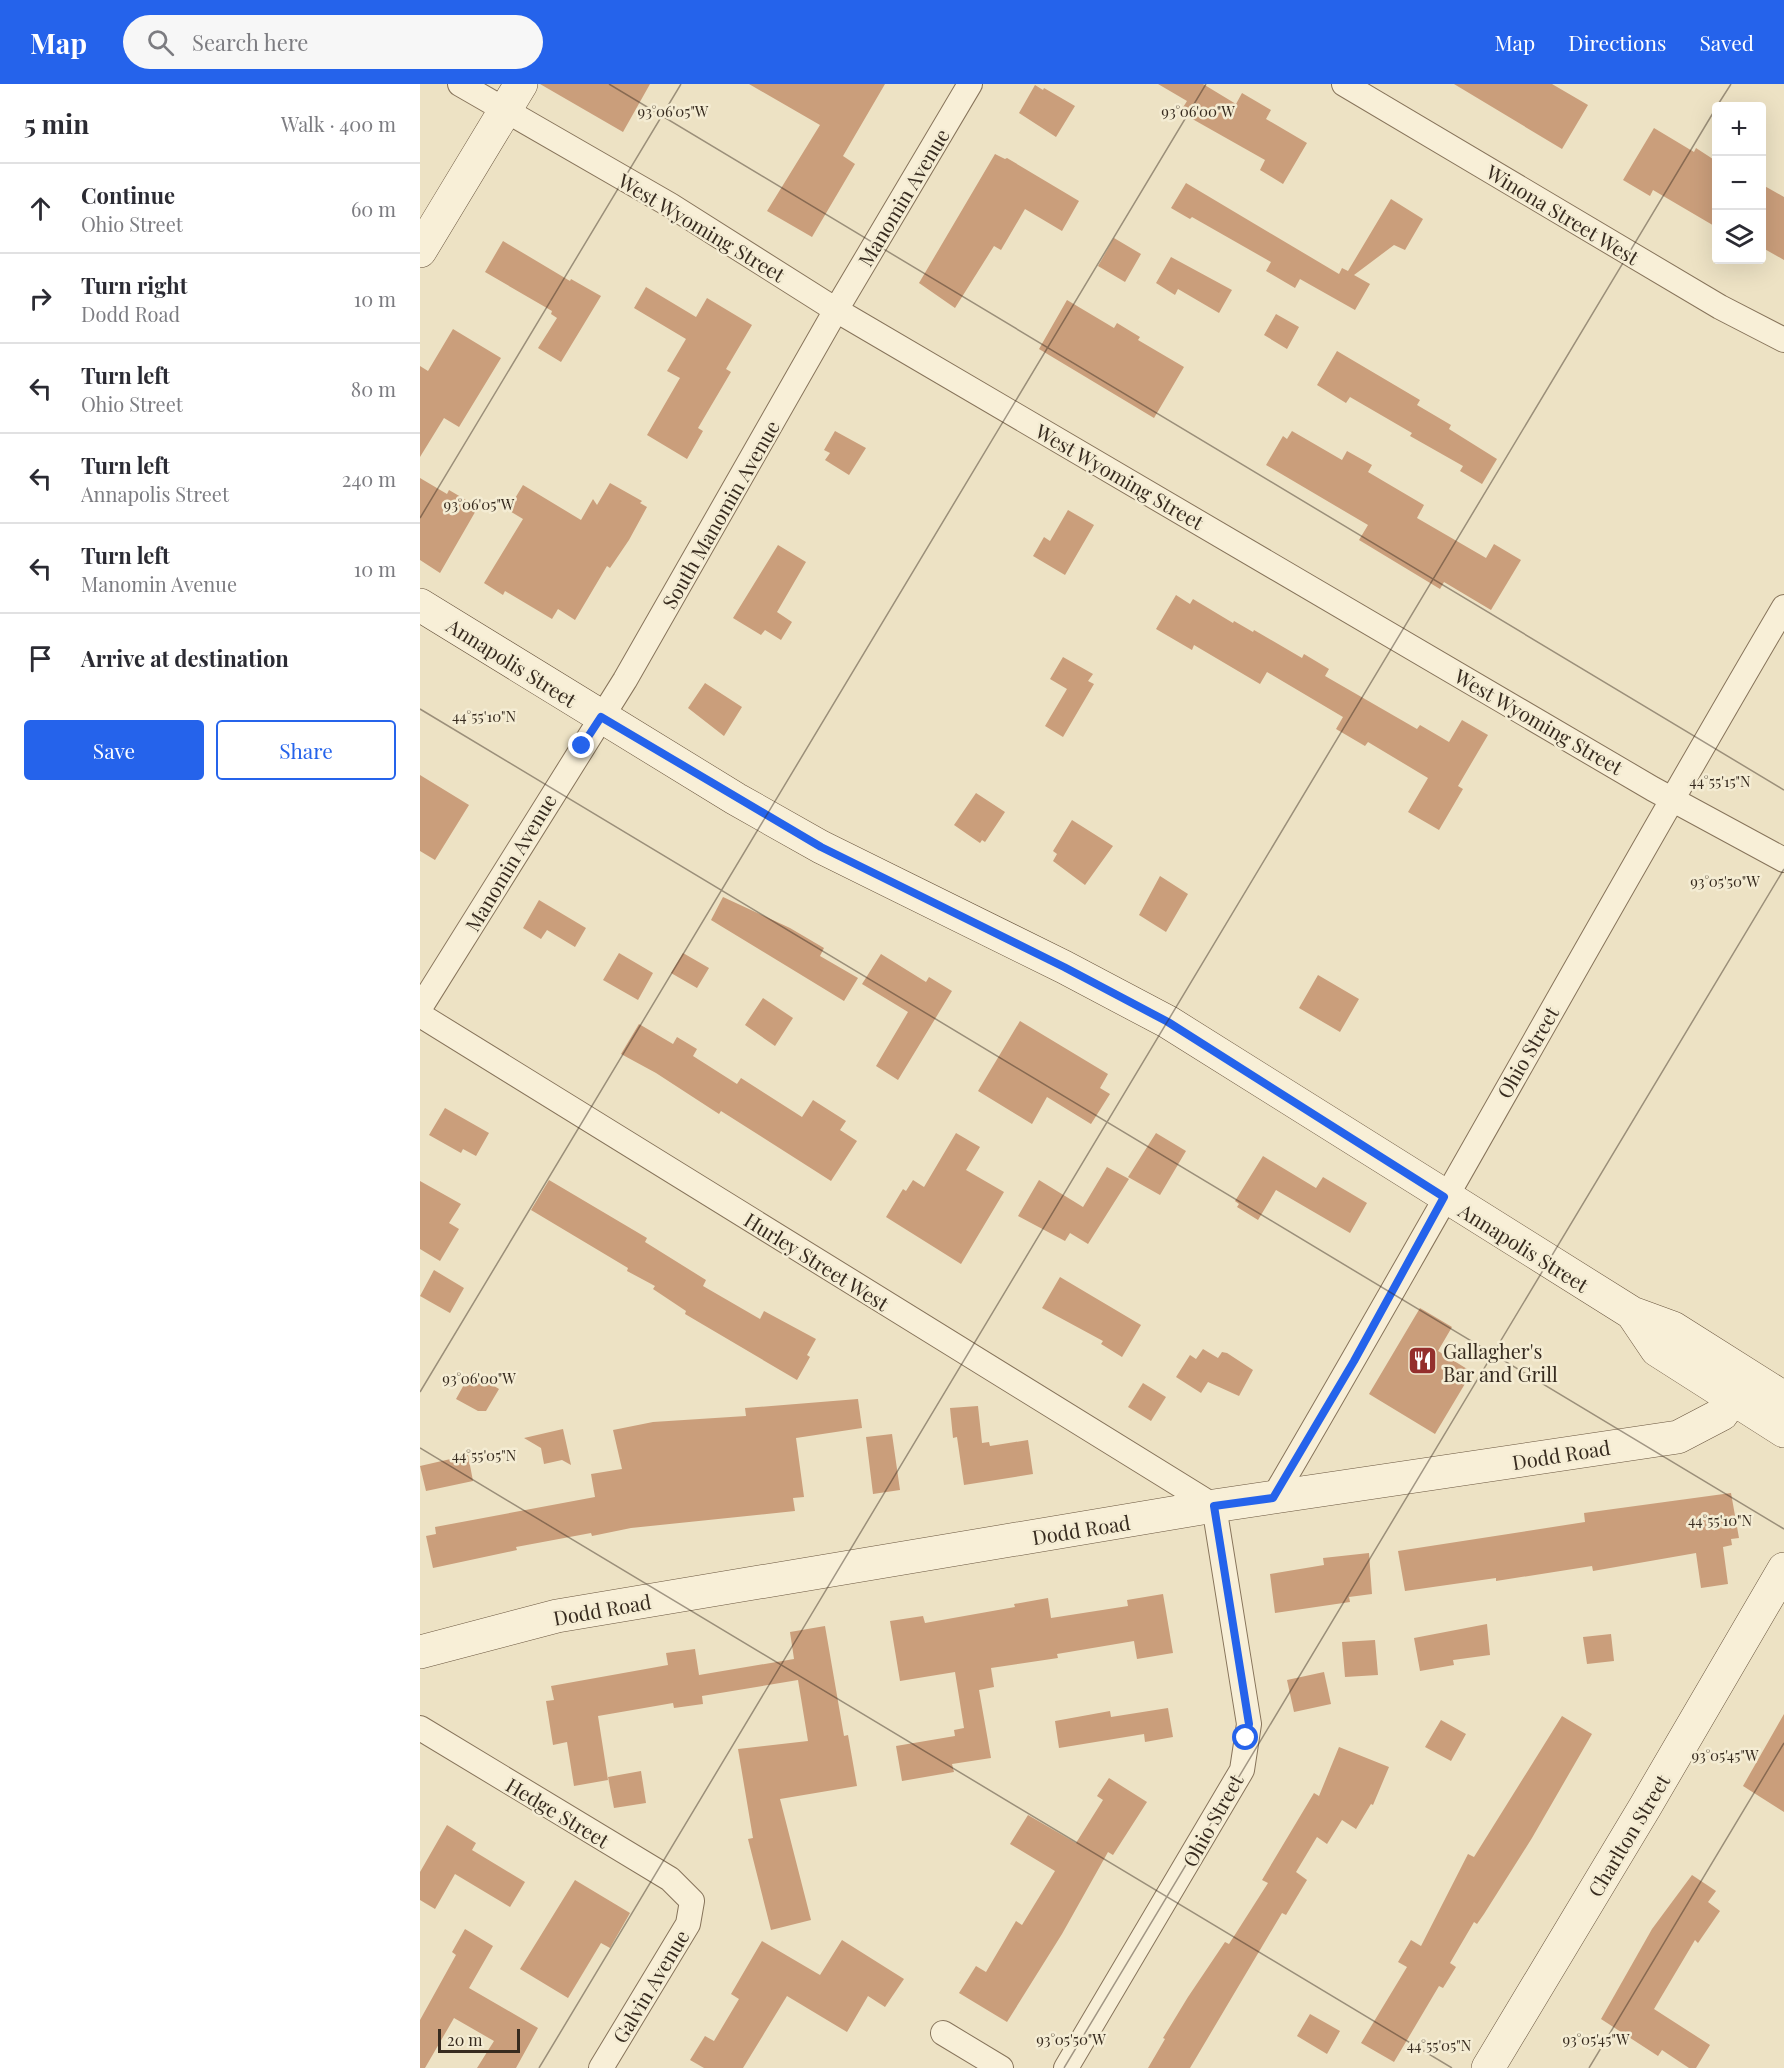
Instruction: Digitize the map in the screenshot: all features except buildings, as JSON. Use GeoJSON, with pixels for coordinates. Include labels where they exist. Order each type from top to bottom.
{"type":"FeatureCollection","features":[{"type":"Feature","properties":{"kind":"street","name":"West Wyoming Street"},"geometry":{"type":"LineString","coordinates":[[460,84],[504,112],[670,205],[836,310],[1671,799],[1784,860]]}},
{"type":"Feature","properties":{"kind":"street"},"geometry":{"type":"LineString","coordinates":[[420,251],[520,84]]}},
{"type":"Feature","properties":{"kind":"street","name":"Manomin Avenue"},"geometry":{"type":"LineString","coordinates":[[836,310],[970,84]]}},
{"type":"Feature","properties":{"kind":"street","name":"Winona Street West"},"geometry":{"type":"LineString","coordinates":[[1344,84],[1720,307],[1784,340]]}},
{"type":"Feature","properties":{"kind":"street","name":"South Manomin Avenue"},"geometry":{"type":"LineString","coordinates":[[601,717],[625,680],[836,310]]}},
{"type":"Feature","properties":{"kind":"street","name":"Annapolis Street"},"geometry":{"type":"LineString","coordinates":[[420,605],[601,717],[821,847],[1064,967],[1168,1022],[1632,1313],[1673,1328],[1784,1398]]}},
{"type":"Feature","properties":{"kind":"street","name":"Ohio Street"},"geometry":{"type":"LineString","coordinates":[[1273,1498],[1354,1361],[1444,1197],[1671,799],[1784,607]]}},
{"type":"Feature","properties":{"kind":"street","name":"Manomin Avenue"},"geometry":{"type":"LineString","coordinates":[[420,1008],[601,717]]}},
{"type":"Feature","properties":{"kind":"street","name":"Hurley Street West"},"geometry":{"type":"LineString","coordinates":[[420,1015],[1214,1506]]}},
{"type":"Feature","properties":{"kind":"street","name":"Annapolis Street"},"geometry":{"type":"LineString","coordinates":[[1632,1313],[1657,1350],[1784,1431]]}},
{"type":"Feature","properties":{"kind":"street","name":"Dodd Road"},"geometry":{"type":"LineString","coordinates":[[420,1653],[557,1616],[1214,1506],[1678,1437],[1722,1414],[1731,1397]]}},
{"type":"Feature","properties":{"kind":"street","name":"Ohio Street"},"geometry":{"type":"LineString","coordinates":[[1066,2068],[1242,1770],[1249,1724],[1214,1506]]}},
{"type":"Feature","properties":{"kind":"street","name":"Charlton Street"},"geometry":{"type":"LineString","coordinates":[[1488,2068],[1646,1807],[1784,1569]]}},
{"type":"Feature","properties":{"kind":"street","name":"Hedge Street"},"geometry":{"type":"LineString","coordinates":[[420,1728],[669,1879],[692,1901]]}},
{"type":"Feature","properties":{"kind":"street","name":"Galvin Avenue"},"geometry":{"type":"LineString","coordinates":[[601,2068],[688,1924],[692,1901]]}},
{"type":"Feature","properties":{"kind":"street"},"geometry":{"type":"LineString","coordinates":[[943,2033],[1001,2068]]}},
{"type":"Feature","properties":{"kind":"place","name":"Gallagher's Bar and Grill"},"geometry":{"type":"Point","coordinates":[1422,1361]}},
{"type":"Feature","properties":{"kind":"route"},"geometry":{"type":"LineString","coordinates":[[582,746],[601,717],[736,799],[821,847],[973,921],[1168,1022],[1444,1197],[1354,1361],[1273,1498],[1214,1506],[1249,1724],[1246,1738]]}}]}
